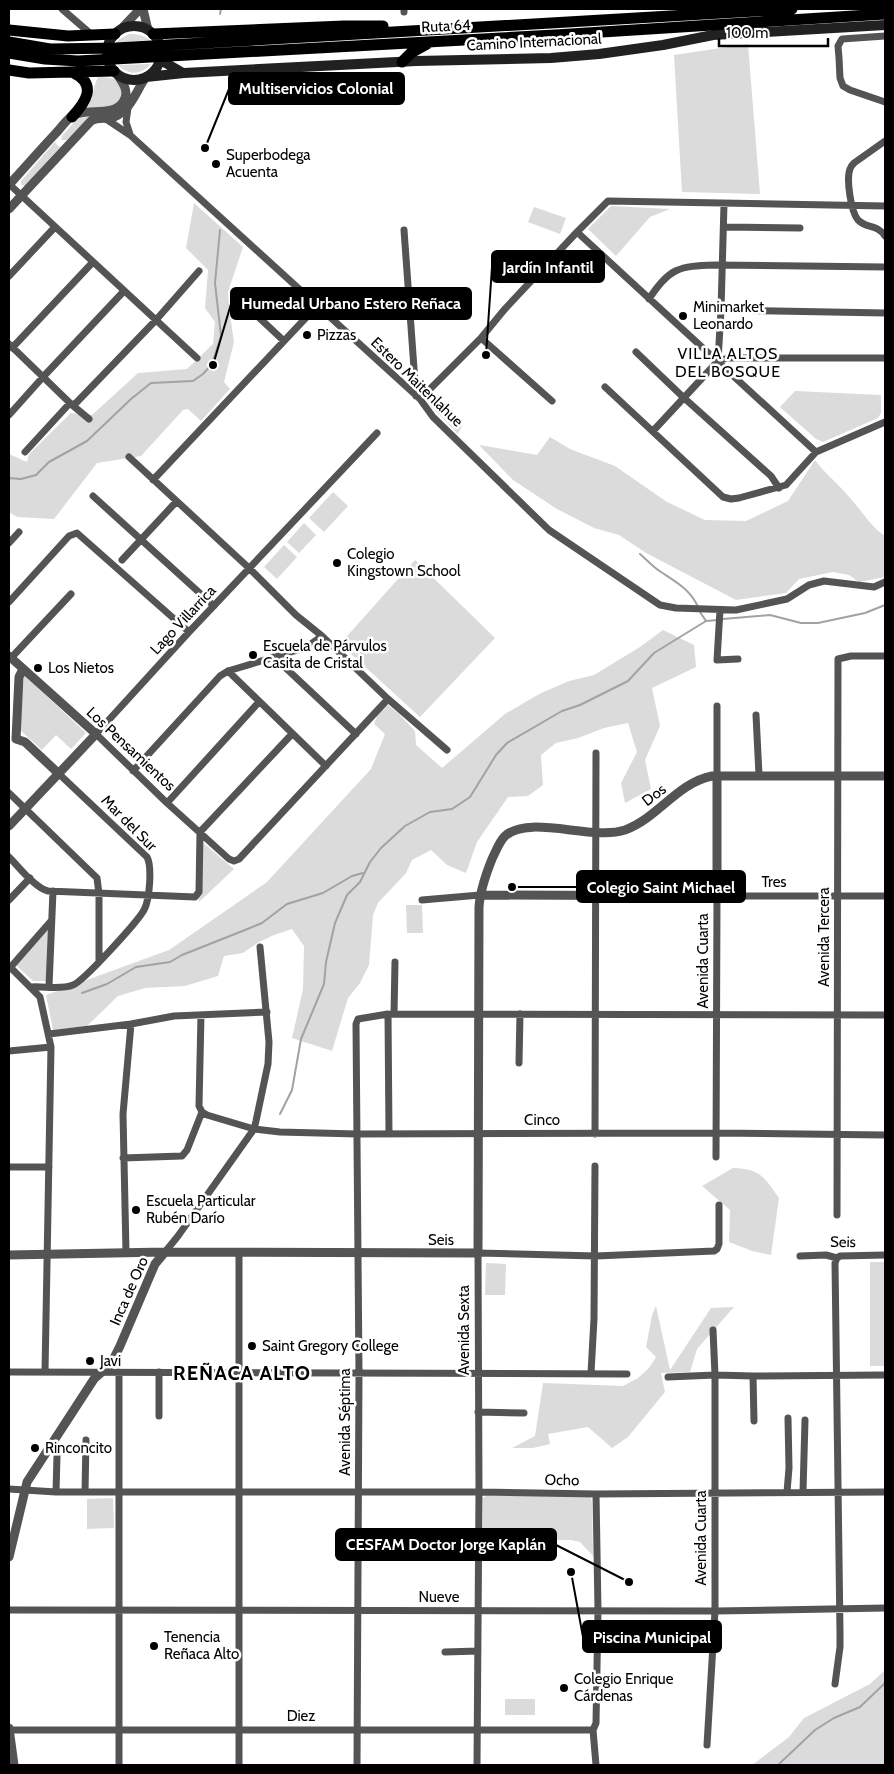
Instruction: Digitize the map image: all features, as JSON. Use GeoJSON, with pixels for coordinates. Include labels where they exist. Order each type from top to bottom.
{"type":"FeatureCollection","features":[{"type":"Feature","properties":{"kind":"highway","name":"Ruta 64"},"geometry":{"type":"LineString","coordinates":[[9,42],[35,47],[64,49],[440,30],[792,9]]}},
{"type":"Feature","properties":{"kind":"highway","name":"Ruta 64"},"geometry":{"type":"LineString","coordinates":[[9,53],[45,60],[78,61],[885,14]]}},
{"type":"Feature","properties":{"kind":"highway"},"geometry":{"type":"LineString","coordinates":[[151,32],[344,26],[388,26],[440,30]]}},
{"type":"Feature","properties":{"kind":"highway"},"geometry":{"type":"LineString","coordinates":[[9,30],[68,36],[115,35]]}},
{"type":"Feature","properties":{"kind":"highway"},"geometry":{"type":"LineString","coordinates":[[402,62],[411,53],[433,41]]}},
{"type":"Feature","properties":{"kind":"highway"},"geometry":{"type":"LineString","coordinates":[[9,70],[29,73],[116,73]]}},
{"type":"Feature","properties":{"kind":"highway"},"geometry":{"type":"LineString","coordinates":[[72,117],[84,104],[87,91],[84,80],[74,73]]}},
{"type":"Feature","properties":{"kind":"main road","name":"Camino Internacional"},"geometry":{"type":"LineString","coordinates":[[146,77],[184,73],[598,54],[663,45],[713,35],[885,25]]}},
{"type":"Feature","properties":{"kind":"main road"},"geometry":{"type":"LineString","coordinates":[[134,26],[151,32],[159,44],[160,56],[156,68],[146,77],[131,80],[116,73],[107,57],[115,35],[134,26]]}},
{"type":"Feature","properties":{"kind":"main road","name":"Camino Internacional"},"geometry":{"type":"LineString","coordinates":[[160,56],[169,66],[184,73]]}},
{"type":"Feature","properties":{"kind":"street"},"geometry":{"type":"LineString","coordinates":[[62,9],[92,35]]}},
{"type":"Feature","properties":{"kind":"street"},"geometry":{"type":"LineString","coordinates":[[115,35],[142,9],[151,32]]}},
{"type":"Feature","properties":{"kind":"street"},"geometry":{"type":"LineString","coordinates":[[68,36],[75,20]]}},
{"type":"Feature","properties":{"kind":"street"},"geometry":{"type":"LineString","coordinates":[[885,36],[846,39],[839,42],[840,78],[843,86],[885,102]]}},
{"type":"Feature","properties":{"kind":"street"},"geometry":{"type":"LineString","coordinates":[[116,73],[125,86],[126,91],[120,106],[110,111],[89,112],[72,117],[9,184],[197,358]]}},
{"type":"Feature","properties":{"kind":"street"},"geometry":{"type":"LineString","coordinates":[[130,135],[126,122],[128,108],[146,77]]}},
{"type":"Feature","properties":{"kind":"street"},"geometry":{"type":"LineString","coordinates":[[9,209],[94,119],[106,119],[118,115],[128,108]]}},
{"type":"Feature","properties":{"kind":"street","name":"Estero Maitenlahue"},"geometry":{"type":"LineString","coordinates":[[106,119],[130,135],[418,398],[433,416],[549,530],[660,605],[676,608],[736,610],[787,600],[809,585],[824,581],[874,587],[885,582]]}},
{"type":"Feature","properties":{"kind":"street"},"geometry":{"type":"LineString","coordinates":[[55,135],[60,142],[68,145]]}},
{"type":"Feature","properties":{"kind":"street"},"geometry":{"type":"LineString","coordinates":[[885,141],[850,167],[848,176],[852,205],[857,218],[861,222],[878,228],[885,236]]}},
{"type":"Feature","properties":{"kind":"street"},"geometry":{"type":"LineString","coordinates":[[418,398],[481,338],[510,303],[608,202],[885,206]]}},
{"type":"Feature","properties":{"kind":"street"},"geometry":{"type":"LineString","coordinates":[[718,361],[724,204]]}},
{"type":"Feature","properties":{"kind":"street"},"geometry":{"type":"LineString","coordinates":[[9,276],[55,227]]}},
{"type":"Feature","properties":{"kind":"street"},"geometry":{"type":"LineString","coordinates":[[724,227],[800,228]]}},
{"type":"Feature","properties":{"kind":"street"},"geometry":{"type":"LineString","coordinates":[[404,230],[418,398]]}},
{"type":"Feature","properties":{"kind":"street"},"geometry":{"type":"LineString","coordinates":[[577,232],[816,452]]}},
{"type":"Feature","properties":{"kind":"street"},"geometry":{"type":"LineString","coordinates":[[89,419],[11,346],[94,262]]}},
{"type":"Feature","properties":{"kind":"street"},"geometry":{"type":"LineString","coordinates":[[649,299],[664,279],[678,269],[687,266],[885,267]]}},
{"type":"Feature","properties":{"kind":"street"},"geometry":{"type":"LineString","coordinates":[[25,452],[71,404],[76,404],[199,272]]}},
{"type":"Feature","properties":{"kind":"street"},"geometry":{"type":"LineString","coordinates":[[9,414],[124,291]]}},
{"type":"Feature","properties":{"kind":"street"},"geometry":{"type":"LineString","coordinates":[[237,297],[284,341]]}},
{"type":"Feature","properties":{"kind":"street"},"geometry":{"type":"LineString","coordinates":[[153,480],[317,306]]}},
{"type":"Feature","properties":{"kind":"street"},"geometry":{"type":"LineString","coordinates":[[721,310],[885,313]]}},
{"type":"Feature","properties":{"kind":"street"},"geometry":{"type":"LineString","coordinates":[[481,338],[552,401]]}},
{"type":"Feature","properties":{"kind":"street"},"geometry":{"type":"LineString","coordinates":[[636,352],[770,476],[779,488]]}},
{"type":"Feature","properties":{"kind":"street"},"geometry":{"type":"LineString","coordinates":[[653,431],[718,361],[728,358],[885,358]]}},
{"type":"Feature","properties":{"kind":"street"},"geometry":{"type":"LineString","coordinates":[[605,387],[723,497],[731,498],[739,498],[779,488],[791,481],[816,452],[885,422]]}},
{"type":"Feature","properties":{"kind":"street","name":"Lago Villarrica"},"geometry":{"type":"LineString","coordinates":[[9,826],[377,433]]}},
{"type":"Feature","properties":{"kind":"street"},"geometry":{"type":"LineString","coordinates":[[129,457],[250,568],[296,615],[322,636],[388,699],[447,750]]}},
{"type":"Feature","properties":{"kind":"street"},"geometry":{"type":"LineString","coordinates":[[93,496],[214,606]]}},
{"type":"Feature","properties":{"kind":"street"},"geometry":{"type":"LineString","coordinates":[[122,560],[176,502]]}},
{"type":"Feature","properties":{"kind":"street"},"geometry":{"type":"LineString","coordinates":[[9,543],[19,532]]}},
{"type":"Feature","properties":{"kind":"street"},"geometry":{"type":"LineString","coordinates":[[9,602],[69,536],[74,533],[80,534],[189,632]]}},
{"type":"Feature","properties":{"kind":"street"},"geometry":{"type":"LineString","coordinates":[[10,657],[71,594]]}},
{"type":"Feature","properties":{"kind":"street"},"geometry":{"type":"LineString","coordinates":[[720,610],[717,660],[738,659]]}},
{"type":"Feature","properties":{"kind":"street"},"geometry":{"type":"LineString","coordinates":[[133,771],[220,676],[228,671],[308,646],[322,636]]}},
{"type":"Feature","properties":{"kind":"street","name":"Avenida Tercera"},"geometry":{"type":"LineString","coordinates":[[837,1214],[838,659],[851,656],[885,656]]}},
{"type":"Feature","properties":{"kind":"street","name":"Los Pensamientos"},"geometry":{"type":"LineString","coordinates":[[10,657],[96,734],[167,803],[229,859],[234,861],[239,859],[326,766]]}},
{"type":"Feature","properties":{"kind":"street"},"geometry":{"type":"LineString","coordinates":[[274,658],[356,734]]}},
{"type":"Feature","properties":{"kind":"street"},"geometry":{"type":"LineString","coordinates":[[12,739],[19,676],[22,669]]}},
{"type":"Feature","properties":{"kind":"street"},"geometry":{"type":"LineString","coordinates":[[228,671],[326,766],[388,699]]}},
{"type":"Feature","properties":{"kind":"street"},"geometry":{"type":"LineString","coordinates":[[167,803],[259,702]]}},
{"type":"Feature","properties":{"kind":"street","name":"Avenida Cuarta"},"geometry":{"type":"LineString","coordinates":[[716,1157],[717,706]]}},
{"type":"Feature","properties":{"kind":"street"},"geometry":{"type":"LineString","coordinates":[[756,715],[759,775]]}},
{"type":"Feature","properties":{"kind":"street"},"geometry":{"type":"LineString","coordinates":[[9,857],[44,890],[193,898],[199,892],[200,832],[292,734]]}},
{"type":"Feature","properties":{"kind":"street","name":"Mar del Sur"},"geometry":{"type":"LineString","coordinates":[[12,739],[25,742],[147,857],[150,867],[148,896],[143,912],[99,961],[75,984],[66,987],[31,986]]}},
{"type":"Feature","properties":{"kind":"street"},"geometry":{"type":"LineString","coordinates":[[595,1134],[596,753]]}},
{"type":"Feature","properties":{"kind":"street","name":"Dos"},"geometry":{"type":"LineString","coordinates":[[480,895],[499,843],[511,832],[524,828],[596,833],[618,832],[644,820],[689,785],[702,778],[717,775],[885,776]]}},
{"type":"Feature","properties":{"kind":"street"},"geometry":{"type":"LineString","coordinates":[[9,793],[96,876],[99,894],[99,961]]}},
{"type":"Feature","properties":{"kind":"street"},"geometry":{"type":"LineString","coordinates":[[9,900],[30,878]]}},
{"type":"Feature","properties":{"kind":"street"},"geometry":{"type":"LineString","coordinates":[[49,986],[53,891]]}},
{"type":"Feature","properties":{"kind":"street","name":"Tres"},"geometry":{"type":"LineString","coordinates":[[422,900],[480,895],[885,896]]}},
{"type":"Feature","properties":{"kind":"street","name":"Avenida Sexta"},"geometry":{"type":"LineString","coordinates":[[477,1765],[479,1492],[478,1014],[480,895]]}},
{"type":"Feature","properties":{"kind":"street"},"geometry":{"type":"LineString","coordinates":[[45,1372],[51,1047],[40,997],[31,986],[9,968],[52,921]]}},
{"type":"Feature","properties":{"kind":"street","name":"Inca de Oro"},"geometry":{"type":"LineString","coordinates":[[9,1557],[27,1482],[94,1378],[111,1364],[155,1264],[178,1236],[254,1129],[268,1064],[270,1042],[260,947]]}},
{"type":"Feature","properties":{"kind":"street"},"geometry":{"type":"LineString","coordinates":[[389,1133],[394,962]]}},
{"type":"Feature","properties":{"kind":"street"},"geometry":{"type":"LineString","coordinates":[[49,1034],[132,1024],[174,1016],[267,1012]]}},
{"type":"Feature","properties":{"kind":"street"},"geometry":{"type":"LineString","coordinates":[[391,1014],[885,1016]]}},
{"type":"Feature","properties":{"kind":"street","name":"Avenida Séptima"},"geometry":{"type":"LineString","coordinates":[[357,1765],[359,1372],[356,1024],[358,1019],[363,1017],[391,1014]]}},
{"type":"Feature","properties":{"kind":"street"},"geometry":{"type":"LineString","coordinates":[[519,1064],[520,1014]]}},
{"type":"Feature","properties":{"kind":"street"},"geometry":{"type":"LineString","coordinates":[[123,1158],[182,1156],[188,1150],[202,1112],[199,1106],[201,1015]]}},
{"type":"Feature","properties":{"kind":"street"},"geometry":{"type":"LineString","coordinates":[[126,1252],[123,1114],[132,1024]]}},
{"type":"Feature","properties":{"kind":"street"},"geometry":{"type":"LineString","coordinates":[[9,1051],[51,1047]]}},
{"type":"Feature","properties":{"kind":"street","name":"Cinco"},"geometry":{"type":"LineString","coordinates":[[202,1112],[254,1129],[280,1132],[357,1134],[716,1133],[885,1135]]}},
{"type":"Feature","properties":{"kind":"street"},"geometry":{"type":"LineString","coordinates":[[591,1373],[596,1256],[595,1166]]}},
{"type":"Feature","properties":{"kind":"street"},"geometry":{"type":"LineString","coordinates":[[9,1167],[49,1167]]}},
{"type":"Feature","properties":{"kind":"street","name":"Seis"},"geometry":{"type":"LineString","coordinates":[[9,1255],[165,1252],[478,1253],[596,1256],[714,1251],[719,1244],[719,1204]]}},
{"type":"Feature","properties":{"kind":"street"},"geometry":{"type":"LineString","coordinates":[[238,1765],[239,1253]]}},
{"type":"Feature","properties":{"kind":"street","name":"Seis"},"geometry":{"type":"LineString","coordinates":[[800,1256],[826,1255],[836,1258],[840,1256],[885,1255]]}},
{"type":"Feature","properties":{"kind":"street"},"geometry":{"type":"LineString","coordinates":[[835,1684],[840,1648],[836,1258]]}},
{"type":"Feature","properties":{"kind":"street","name":"Avenida Cuarta"},"geometry":{"type":"LineString","coordinates":[[707,1745],[715,1610],[715,1375],[713,1330]]}},
{"type":"Feature","properties":{"kind":"street"},"geometry":{"type":"LineString","coordinates":[[9,1372],[627,1374]]}},
{"type":"Feature","properties":{"kind":"street"},"geometry":{"type":"LineString","coordinates":[[119,1372],[119,1765]]}},
{"type":"Feature","properties":{"kind":"street"},"geometry":{"type":"LineString","coordinates":[[159,1372],[159,1416]]}},
{"type":"Feature","properties":{"kind":"street"},"geometry":{"type":"LineString","coordinates":[[668,1378],[715,1375],[885,1375]]}},
{"type":"Feature","properties":{"kind":"street"},"geometry":{"type":"LineString","coordinates":[[753,1376],[754,1421]]}},
{"type":"Feature","properties":{"kind":"street"},"geometry":{"type":"LineString","coordinates":[[478,1412],[524,1413]]}},
{"type":"Feature","properties":{"kind":"street"},"geometry":{"type":"LineString","coordinates":[[787,1492],[789,1468],[788,1418]]}},
{"type":"Feature","properties":{"kind":"street"},"geometry":{"type":"LineString","coordinates":[[803,1492],[804,1420]]}},
{"type":"Feature","properties":{"kind":"street"},"geometry":{"type":"LineString","coordinates":[[85,1492],[86,1440]]}},
{"type":"Feature","properties":{"kind":"street"},"geometry":{"type":"LineString","coordinates":[[56,1492],[57,1456]]}},
{"type":"Feature","properties":{"kind":"street","name":"Ocho"},"geometry":{"type":"LineString","coordinates":[[9,1490],[56,1492],[479,1492],[596,1494],[885,1492]]}},
{"type":"Feature","properties":{"kind":"street"},"geometry":{"type":"LineString","coordinates":[[596,1494],[598,1610],[596,1723],[593,1730],[596,1765]]}},
{"type":"Feature","properties":{"kind":"street","name":"Nueve"},"geometry":{"type":"LineString","coordinates":[[9,1610],[715,1610],[885,1608]]}},
{"type":"Feature","properties":{"kind":"street"},"geometry":{"type":"LineString","coordinates":[[445,1652],[478,1651]]}},
{"type":"Feature","properties":{"kind":"street"},"geometry":{"type":"LineString","coordinates":[[9,1730],[14,1765]]}},
{"type":"Feature","properties":{"kind":"street","name":"Diez"},"geometry":{"type":"LineString","coordinates":[[9,1730],[593,1730]]}},
{"type":"Feature","properties":{"kind":"shaded area"},"geometry":{"type":"Polygon","coordinates":[[[129,34],[140,35],[150,40],[116,43],[129,34]]]}},
{"type":"Feature","properties":{"kind":"shaded area"},"geometry":{"type":"Polygon","coordinates":[[[748,44],[760,194],[682,192],[674,55],[748,44]]]}},
{"type":"Feature","properties":{"kind":"shaded area"},"geometry":{"type":"Polygon","coordinates":[[[151,64],[147,68],[135,73],[126,71],[118,65],[151,64]]]}},
{"type":"Feature","properties":{"kind":"shaded area"},"geometry":{"type":"Polygon","coordinates":[[[98,77],[117,80],[122,87],[120,98],[116,106],[84,111],[90,103],[98,77]]]}},
{"type":"Feature","properties":{"kind":"shaded area"},"geometry":{"type":"Polygon","coordinates":[[[91,116],[67,140],[61,140],[62,136],[77,119],[91,116]]]}},
{"type":"Feature","properties":{"kind":"shaded area"},"geometry":{"type":"Polygon","coordinates":[[[55,142],[60,147],[25,186],[21,185],[21,181],[55,142]]]}},
{"type":"Feature","properties":{"kind":"shaded area"},"geometry":{"type":"Polygon","coordinates":[[[194,203],[243,247],[228,292],[234,342],[224,382],[230,389],[201,421],[188,409],[183,410],[141,456],[97,463],[54,519],[17,517],[9,512],[9,454],[27,462],[29,454],[71,413],[92,415],[138,373],[187,369],[213,344],[215,322],[205,308],[208,270],[186,248],[194,203]]]}},
{"type":"Feature","properties":{"kind":"shaded area"},"geometry":{"type":"Polygon","coordinates":[[[611,206],[670,209],[650,217],[616,256],[588,229],[611,206]]]}},
{"type":"Feature","properties":{"kind":"shaded area"},"geometry":{"type":"Polygon","coordinates":[[[534,207],[566,218],[560,234],[528,222],[534,207]]]}},
{"type":"Feature","properties":{"kind":"shaded area"},"geometry":{"type":"Polygon","coordinates":[[[795,391],[881,395],[881,413],[878,418],[823,442],[816,439],[780,407],[795,391]]]}},
{"type":"Feature","properties":{"kind":"shaded area"},"geometry":{"type":"Polygon","coordinates":[[[435,396],[462,426],[458,434],[428,403],[435,396]]]}},
{"type":"Feature","properties":{"kind":"shaded area"},"geometry":{"type":"Polygon","coordinates":[[[550,437],[570,449],[615,466],[667,502],[705,520],[746,521],[788,501],[815,460],[846,493],[870,523],[885,536],[885,577],[859,582],[849,575],[833,572],[799,579],[786,593],[736,600],[646,553],[619,535],[594,528],[557,509],[513,480],[479,445],[537,455],[550,437]]]}},
{"type":"Feature","properties":{"kind":"shaded area"},"geometry":{"type":"Polygon","coordinates":[[[333,492],[348,506],[324,532],[309,518],[333,492]]]}},
{"type":"Feature","properties":{"kind":"shaded area"},"geometry":{"type":"Polygon","coordinates":[[[304,523],[316,535],[299,553],[287,542],[304,523]]]}},
{"type":"Feature","properties":{"kind":"shaded area"},"geometry":{"type":"Polygon","coordinates":[[[284,545],[297,557],[277,579],[264,567],[284,545]]]}},
{"type":"Feature","properties":{"kind":"shaded area"},"geometry":{"type":"Polygon","coordinates":[[[415,560],[495,638],[420,717],[340,644],[415,560]]]}},
{"type":"Feature","properties":{"kind":"shaded area"},"geometry":{"type":"Polygon","coordinates":[[[663,630],[694,645],[696,667],[652,688],[660,726],[645,760],[651,789],[625,803],[621,783],[637,752],[628,723],[604,728],[578,738],[556,743],[541,755],[543,785],[528,796],[508,797],[477,842],[466,873],[447,865],[431,850],[412,860],[406,873],[378,903],[373,915],[369,965],[360,983],[348,998],[332,1051],[292,1038],[303,989],[304,946],[292,929],[259,942],[243,953],[224,956],[218,976],[185,986],[145,988],[118,996],[87,1026],[53,1030],[46,995],[169,950],[267,882],[371,769],[385,734],[374,724],[378,714],[388,705],[415,731],[416,745],[442,768],[505,714],[541,693],[569,681],[594,675],[640,647],[663,630]]]}},
{"type":"Feature","properties":{"kind":"shaded area"},"geometry":{"type":"Polygon","coordinates":[[[24,675],[86,733],[71,749],[56,735],[42,750],[20,730],[24,675]]]}},
{"type":"Feature","properties":{"kind":"shaded area"},"geometry":{"type":"Polygon","coordinates":[[[201,841],[234,869],[199,902],[201,841]]]}},
{"type":"Feature","properties":{"kind":"shaded area"},"geometry":{"type":"Polygon","coordinates":[[[406,905],[422,905],[423,933],[407,933],[406,905]]]}},
{"type":"Feature","properties":{"kind":"shaded area"},"geometry":{"type":"Polygon","coordinates":[[[48,929],[47,981],[33,981],[16,965],[48,929]]]}},
{"type":"Feature","properties":{"kind":"shaded area"},"geometry":{"type":"Polygon","coordinates":[[[733,1168],[756,1172],[779,1198],[771,1255],[752,1251],[729,1242],[730,1210],[702,1186],[733,1168]]]}},
{"type":"Feature","properties":{"kind":"shaded area"},"geometry":{"type":"Polygon","coordinates":[[[870,1262],[885,1262],[885,1366],[870,1366],[870,1262]]]}},
{"type":"Feature","properties":{"kind":"shaded area"},"geometry":{"type":"Polygon","coordinates":[[[486,1263],[506,1264],[505,1295],[485,1295],[486,1263]]]}},
{"type":"Feature","properties":{"kind":"shaded area"},"geometry":{"type":"Polygon","coordinates":[[[656,1306],[670,1370],[711,1308],[734,1307],[697,1349],[690,1372],[661,1373],[665,1392],[628,1437],[612,1448],[588,1427],[548,1434],[550,1444],[533,1448],[512,1448],[535,1436],[543,1383],[623,1386],[638,1378],[649,1368],[656,1357],[646,1347],[652,1315],[656,1306]]]}},
{"type":"Feature","properties":{"kind":"shaded area"},"geometry":{"type":"Polygon","coordinates":[[[486,1496],[588,1496],[591,1498],[592,1503],[593,1556],[580,1542],[571,1540],[483,1539],[483,1498],[486,1496]]]}},
{"type":"Feature","properties":{"kind":"shaded area"},"geometry":{"type":"Polygon","coordinates":[[[113,1498],[114,1528],[87,1529],[87,1499],[113,1498]]]}},
{"type":"Feature","properties":{"kind":"shaded area"},"geometry":{"type":"Polygon","coordinates":[[[885,1670],[885,1765],[752,1765],[789,1737],[804,1718],[870,1684],[885,1670]]]}},
{"type":"Feature","properties":{"kind":"shaded area"},"geometry":{"type":"Polygon","coordinates":[[[505,1699],[535,1699],[535,1715],[505,1715],[505,1699]]]}},
{"type":"Feature","properties":{"kind":"waterway"},"geometry":{"type":"LineString","coordinates":[[220,14],[221,9]]}},
{"type":"Feature","properties":{"kind":"waterway"},"geometry":{"type":"LineString","coordinates":[[9,478],[21,479],[36,475],[49,462],[87,441],[131,399],[151,383],[193,381],[212,364],[221,336],[215,283],[220,230]]}},
{"type":"Feature","properties":{"kind":"waterway"},"geometry":{"type":"LineString","coordinates":[[640,554],[655,568],[687,591],[698,607]]}},
{"type":"Feature","properties":{"kind":"waterway"},"geometry":{"type":"LineString","coordinates":[[723,619],[770,615],[801,623],[818,623],[865,613],[885,605]]}},
{"type":"Feature","properties":{"kind":"waterway"},"geometry":{"type":"LineString","coordinates":[[700,612],[706,621]]}},
{"type":"Feature","properties":{"kind":"waterway"},"geometry":{"type":"LineString","coordinates":[[280,1114],[292,1090],[301,1039],[324,984],[326,962],[335,923],[347,895],[360,882],[370,862],[381,848],[405,826],[430,812],[452,809],[470,797],[496,755],[507,743],[562,711],[580,705],[628,681],[654,653],[706,621],[718,620]]}},
{"type":"Feature","properties":{"kind":"waterway"},"geometry":{"type":"LineString","coordinates":[[82,993],[107,984],[136,967],[170,962],[182,955],[262,923],[287,904],[323,893],[352,876],[363,873]]}},
{"type":"Feature","properties":{"kind":"waterway"},"geometry":{"type":"LineString","coordinates":[[778,1765],[815,1730],[834,1718],[860,1707],[885,1683]]}},
{"type":"Feature","properties":{"kind":"place","name":"Multiservicios Colonial"},"geometry":{"type":"Point","coordinates":[205,148]}},
{"type":"Feature","properties":{"kind":"place","name":"Superbodega Acuenta"},"geometry":{"type":"Point","coordinates":[216,164]}},
{"type":"Feature","properties":{"kind":"place","name":"Minimarket Leonardo"},"geometry":{"type":"Point","coordinates":[683,316]}},
{"type":"Feature","properties":{"kind":"place","name":"Pizzas"},"geometry":{"type":"Point","coordinates":[307,335]}},
{"type":"Feature","properties":{"kind":"place","name":"Jardín Infantil"},"geometry":{"type":"Point","coordinates":[486,355]}},
{"type":"Feature","properties":{"kind":"place","name":"Humedal Urbano Estero Reñaca"},"geometry":{"type":"Point","coordinates":[213,365]}},
{"type":"Feature","properties":{"kind":"place","name":"Colegio Kingstown School"},"geometry":{"type":"Point","coordinates":[337,563]}},
{"type":"Feature","properties":{"kind":"place","name":"Escuela de Párvulos Casita de Cristal"},"geometry":{"type":"Point","coordinates":[253,655]}},
{"type":"Feature","properties":{"kind":"place","name":"Los Nietos"},"geometry":{"type":"Point","coordinates":[38,668]}},
{"type":"Feature","properties":{"kind":"place","name":"Colegio Saint Michael"},"geometry":{"type":"Point","coordinates":[512,887]}},
{"type":"Feature","properties":{"kind":"place","name":"Escuela Particular Rubén Darío"},"geometry":{"type":"Point","coordinates":[136,1210]}},
{"type":"Feature","properties":{"kind":"place","name":"Saint Gregory College"},"geometry":{"type":"Point","coordinates":[252,1346]}},
{"type":"Feature","properties":{"kind":"place","name":"Javi"},"geometry":{"type":"Point","coordinates":[90,1361]}},
{"type":"Feature","properties":{"kind":"place","name":"Rinconcito"},"geometry":{"type":"Point","coordinates":[35,1448]}},
{"type":"Feature","properties":{"kind":"place","name":"Piscina Municipal"},"geometry":{"type":"Point","coordinates":[571,1572]}},
{"type":"Feature","properties":{"kind":"place","name":"CESFAM Doctor Jorge Kaplán"},"geometry":{"type":"Point","coordinates":[629,1582]}},
{"type":"Feature","properties":{"kind":"place","name":"Tenencia Reñaca Alto"},"geometry":{"type":"Point","coordinates":[154,1646]}},
{"type":"Feature","properties":{"kind":"place","name":"Colegio Enrique Cárdenas"},"geometry":{"type":"Point","coordinates":[564,1688]}},
{"type":"Feature","properties":{"kind":"district","name":"VILLA ALTOS DEL BOSQUE"},"geometry":{"type":"Point","coordinates":[728,362]}},
{"type":"Feature","properties":{"kind":"district","name":"REÑACA ALTO"},"geometry":{"type":"Point","coordinates":[242,1373]}}]}
